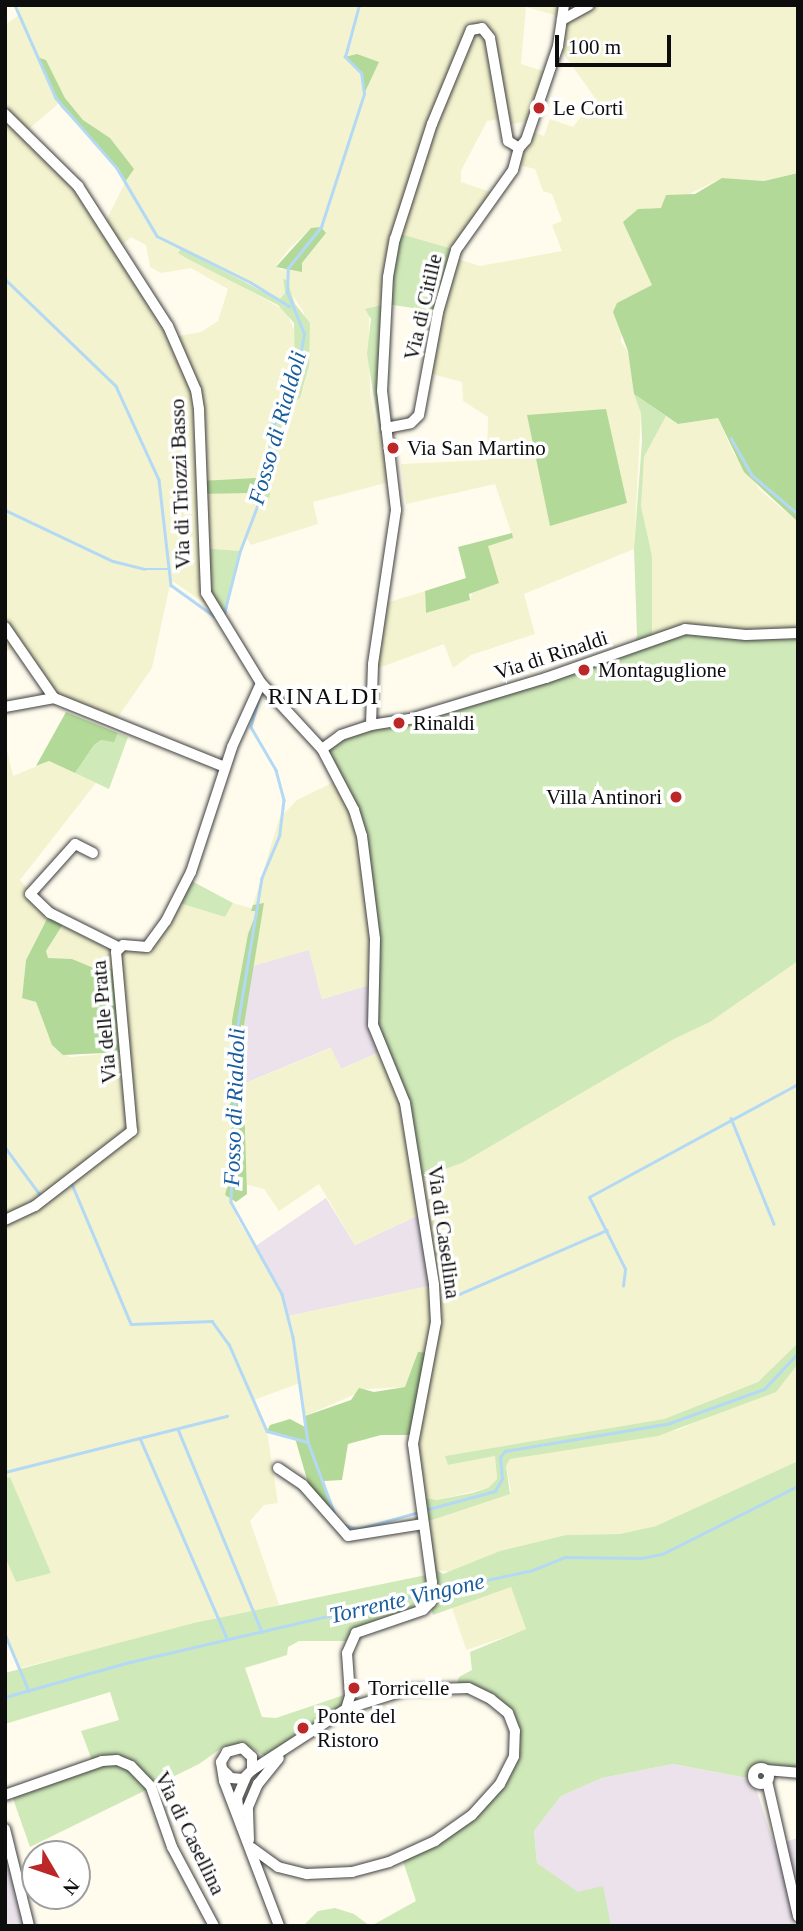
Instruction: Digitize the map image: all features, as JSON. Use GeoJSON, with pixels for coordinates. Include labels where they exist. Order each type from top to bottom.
{"type":"FeatureCollection","features":[{"type":"Feature","properties":{"kind":"street"},"geometry":{"type":"LineString","coordinates":[[371,725],[373,664],[396,510],[382,391],[388,276],[395,239],[432,124],[466,37],[476,27],[490,38],[508,141],[519,148],[526,140],[558,46],[565,5]]}},
{"type":"Feature","properties":{"kind":"street"},"geometry":{"type":"LineString","coordinates":[[562,19],[589,5]]}},
{"type":"Feature","properties":{"kind":"street","name":"Via di Triozzi Basso"},"geometry":{"type":"LineString","coordinates":[[5,114],[78,186],[168,326],[196,390],[199,410],[206,593],[261,684],[322,749]]}},
{"type":"Feature","properties":{"kind":"street","name":"Via di Citille"},"geometry":{"type":"LineString","coordinates":[[386,428],[411,423],[419,415],[438,313],[456,250],[513,170],[519,148]]}},
{"type":"Feature","properties":{"kind":"street"},"geometry":{"type":"LineString","coordinates":[[5,627],[54,698]]}},
{"type":"Feature","properties":{"kind":"street","name":"Via di Rinaldi"},"geometry":{"type":"LineString","coordinates":[[322,749],[341,735],[371,725],[410,719],[545,678],[685,629],[746,635],[798,633]]}},
{"type":"Feature","properties":{"kind":"street","name":"Via delle Prata"},"geometry":{"type":"LineString","coordinates":[[5,1220],[35,1206],[132,1130],[115,968],[118,947],[147,947],[166,921],[191,872],[225,767],[261,684]]}},
{"type":"Feature","properties":{"kind":"street"},"geometry":{"type":"LineString","coordinates":[[5,707],[54,698],[225,767]]}},
{"type":"Feature","properties":{"kind":"street","name":"Via di Casellina"},"geometry":{"type":"LineString","coordinates":[[249,1774],[282,1748],[346,1709],[351,1696],[347,1653],[352,1637],[368,1627],[423,1611],[430,1602],[432,1582],[414,1444],[436,1322],[436,1294],[405,1102],[373,1024],[375,939],[362,836],[354,810],[322,749]]}},
{"type":"Feature","properties":{"kind":"street"},"geometry":{"type":"LineString","coordinates":[[93,853],[75,844],[30,894],[50,913],[118,947]]}},
{"type":"Feature","properties":{"kind":"street"},"geometry":{"type":"LineString","coordinates":[[278,1468],[303,1485],[348,1536],[423,1521]]}},
{"type":"Feature","properties":{"kind":"street"},"geometry":{"type":"LineString","coordinates":[[250,1843],[278,1867],[307,1874],[352,1872],[389,1862],[435,1841],[472,1815],[500,1784],[514,1756],[515,1731],[508,1713],[468,1688],[406,1690],[346,1709]]}},
{"type":"Feature","properties":{"kind":"street","name":"Via di Casellina"},"geometry":{"type":"LineString","coordinates":[[250,1843],[248,1807],[254,1793],[300,1736]]}},
{"type":"Feature","properties":{"kind":"street","name":"Via di Casellina"},"geometry":{"type":"LineString","coordinates":[[252,1757],[242,1748],[231,1749],[223,1756],[223,1770],[231,1809],[264,1886]]}},
{"type":"Feature","properties":{"kind":"street","name":"Via di Casellina"},"geometry":{"type":"LineString","coordinates":[[252,1757],[282,1748]]}},
{"type":"Feature","properties":{"kind":"street","name":"Via di Casellina"},"geometry":{"type":"LineString","coordinates":[[252,1757],[249,1774],[237,1803],[279,1926]]}},
{"type":"Feature","properties":{"kind":"street","name":"Via di Casellina"},"geometry":{"type":"LineString","coordinates":[[5,1795],[102,1761],[117,1760],[131,1766],[151,1787],[172,1847],[214,1926]]}},
{"type":"Feature","properties":{"kind":"street"},"geometry":{"type":"LineString","coordinates":[[223,1770],[233,1779],[249,1774]]}},
{"type":"Feature","properties":{"kind":"street"},"geometry":{"type":"LineString","coordinates":[[798,1773],[764,1779],[775,1809],[798,1916]]}},
{"type":"Feature","properties":{"kind":"street"},"geometry":{"type":"LineString","coordinates":[[5,1829],[29,1926]]}},
{"type":"Feature","properties":{"kind":"shaded area"},"geometry":{"type":"Polygon","coordinates":[[[309,949],[322,999],[373,984],[382,1051],[341,1069],[330,1048],[241,1085],[242,1037],[252,966],[309,949]]]}},
{"type":"Feature","properties":{"kind":"shaded area"},"geometry":{"type":"Polygon","coordinates":[[[326,1198],[355,1245],[423,1213],[434,1285],[289,1316],[282,1294],[254,1247],[326,1198]]]}},
{"type":"Feature","properties":{"kind":"shaded area"},"geometry":{"type":"Polygon","coordinates":[[[673,1764],[753,1779],[774,1845],[798,1838],[798,1926],[611,1926],[609,1918],[537,1863],[534,1831],[561,1796],[602,1778],[673,1764]]]}},
{"type":"Feature","properties":{"kind":"shaded area"},"geometry":{"type":"Polygon","coordinates":[[[5,1847],[25,1926],[5,1926],[5,1847]]]}},
{"type":"Feature","properties":{"kind":"green space"},"geometry":{"type":"Polygon","coordinates":[[[18,5],[798,5],[798,173],[763,181],[722,178],[661,208],[648,208],[653,285],[625,302],[621,342],[628,351],[641,413],[634,549],[524,594],[535,634],[471,655],[453,668],[444,644],[373,670],[383,604],[425,591],[426,613],[470,600],[488,545],[513,538],[495,484],[406,504],[401,464],[487,460],[488,417],[463,401],[462,382],[428,373],[454,258],[480,266],[562,251],[552,225],[562,221],[552,194],[543,191],[535,169],[515,164],[529,131],[544,136],[550,119],[573,127],[595,98],[558,46],[562,17],[526,7],[521,64],[549,73],[532,121],[505,125],[504,119],[487,121],[461,171],[461,182],[497,194],[457,248],[369,313],[370,393],[377,432],[386,428],[393,481],[313,502],[318,524],[251,545],[247,539],[240,551],[202,548],[215,610],[171,580],[152,668],[113,724],[54,698],[19,648],[5,651],[5,25],[19,15],[18,5]],[[46,60],[39,62],[59,103],[23,134],[64,170],[103,227],[129,174],[110,138],[83,120],[65,98],[46,60]],[[311,228],[276,266],[281,270],[302,263],[326,233],[311,228]],[[131,237],[119,248],[173,337],[201,332],[218,321],[228,289],[191,268],[161,273],[150,267],[146,245],[131,237]],[[283,280],[285,293],[279,300],[251,282],[238,284],[286,311],[297,337],[287,393],[271,418],[261,468],[256,478],[201,494],[253,493],[259,501],[273,478],[281,429],[288,408],[303,389],[309,366],[304,313],[283,280]],[[528,415],[550,525],[627,503],[528,415]]]}},
{"type":"Feature","properties":{"kind":"green space"},"geometry":{"type":"Polygon","coordinates":[[[357,54],[379,62],[364,94],[361,73],[345,57],[357,54]]]}},
{"type":"Feature","properties":{"kind":"green space"},"geometry":{"type":"Polygon","coordinates":[[[37,57],[46,60],[65,98],[83,120],[110,138],[134,169],[125,182],[104,152],[61,107],[37,57]]]}},
{"type":"Feature","properties":{"kind":"green space"},"geometry":{"type":"Polygon","coordinates":[[[798,173],[798,522],[744,472],[718,418],[678,424],[634,394],[628,351],[613,312],[617,303],[652,285],[623,222],[638,209],[661,208],[666,195],[695,194],[722,178],[764,181],[798,173]]]}},
{"type":"Feature","properties":{"kind":"green space"},"geometry":{"type":"Polygon","coordinates":[[[321,227],[326,233],[302,263],[302,272],[276,267],[311,228],[321,227]]]}},
{"type":"Feature","properties":{"kind":"green space"},"geometry":{"type":"Polygon","coordinates":[[[397,233],[456,250],[438,312],[387,304],[386,428],[380,434],[367,354],[371,319],[365,309],[386,304],[397,233]]]}},
{"type":"Feature","properties":{"kind":"green space"},"geometry":{"type":"Polygon","coordinates":[[[181,249],[279,300],[285,293],[283,279],[287,280],[295,304],[310,323],[309,366],[300,398],[290,404],[290,417],[281,429],[269,500],[259,501],[253,493],[268,448],[271,418],[287,393],[295,366],[294,323],[278,305],[188,259],[178,253],[181,249]]]}},
{"type":"Feature","properties":{"kind":"green space"},"geometry":{"type":"Polygon","coordinates":[[[634,394],[666,416],[644,457],[641,506],[652,556],[652,640],[685,629],[798,633],[798,961],[710,1022],[674,1039],[462,1163],[418,1179],[410,1128],[376,1039],[376,963],[362,836],[322,749],[371,725],[418,722],[631,654],[637,636],[634,549],[642,441],[641,413],[634,394]]]}},
{"type":"Feature","properties":{"kind":"green space"},"geometry":{"type":"Polygon","coordinates":[[[606,409],[627,503],[550,526],[527,415],[606,409]]]}},
{"type":"Feature","properties":{"kind":"green space"},"geometry":{"type":"Polygon","coordinates":[[[666,416],[678,424],[718,418],[734,454],[760,490],[798,522],[798,633],[652,641],[652,557],[641,506],[642,479],[644,457],[666,416]]]}},
{"type":"Feature","properties":{"kind":"green space"},"geometry":{"type":"Polygon","coordinates":[[[256,478],[253,493],[201,494],[201,481],[256,478]]]}},
{"type":"Feature","properties":{"kind":"green space"},"geometry":{"type":"Polygon","coordinates":[[[512,533],[513,538],[488,546],[499,583],[469,594],[470,600],[426,613],[425,591],[466,578],[458,547],[512,533]]]}},
{"type":"Feature","properties":{"kind":"green space"},"geometry":{"type":"Polygon","coordinates":[[[202,548],[240,551],[225,619],[206,593],[202,548]]]}},
{"type":"Feature","properties":{"kind":"green space"},"geometry":{"type":"Polygon","coordinates":[[[66,712],[118,733],[114,742],[101,740],[94,745],[75,773],[49,761],[36,766],[66,712]]]}},
{"type":"Feature","properties":{"kind":"green space"},"geometry":{"type":"Polygon","coordinates":[[[118,733],[128,737],[109,789],[75,773],[94,745],[101,740],[114,741],[118,733]]]}},
{"type":"Feature","properties":{"kind":"green space"},"geometry":{"type":"Polygon","coordinates":[[[5,742],[13,776],[49,761],[96,783],[20,880],[50,913],[26,960],[22,997],[36,1002],[52,1045],[70,1057],[125,1052],[101,971],[72,959],[48,959],[46,951],[65,921],[118,947],[143,948],[176,902],[225,917],[233,903],[258,910],[248,934],[232,1020],[229,1115],[236,1123],[230,1131],[231,1171],[225,1195],[232,1199],[237,1218],[282,1294],[289,1316],[434,1285],[423,1213],[355,1245],[319,1184],[279,1211],[264,1189],[244,1184],[241,1085],[331,1048],[341,1069],[382,1051],[401,1089],[419,1179],[462,1163],[674,1039],[710,1022],[798,961],[798,1343],[758,1382],[664,1419],[446,1456],[448,1465],[495,1456],[497,1479],[488,1488],[437,1500],[420,1497],[414,1364],[405,1387],[367,1389],[305,1416],[300,1383],[254,1400],[267,1431],[278,1503],[264,1505],[250,1521],[279,1605],[20,1668],[5,1634],[5,1557],[16,1582],[50,1572],[9,1477],[5,1478],[5,742]]]}},
{"type":"Feature","properties":{"kind":"green space"},"geometry":{"type":"Polygon","coordinates":[[[338,780],[354,810],[368,897],[373,984],[322,999],[309,950],[252,966],[264,904],[253,905],[279,819],[297,800],[338,780]]]}},
{"type":"Feature","properties":{"kind":"green space"},"geometry":{"type":"Polygon","coordinates":[[[188,879],[233,903],[225,917],[176,902],[188,879]]]}},
{"type":"Feature","properties":{"kind":"green space"},"geometry":{"type":"Polygon","coordinates":[[[264,903],[242,1037],[247,1194],[236,1202],[225,1195],[231,1171],[230,1130],[236,1123],[229,1115],[232,1020],[248,934],[257,911],[251,911],[253,905],[264,903]]]}},
{"type":"Feature","properties":{"kind":"green space"},"geometry":{"type":"Polygon","coordinates":[[[50,913],[65,921],[46,951],[48,958],[72,959],[101,971],[115,968],[125,1052],[63,1055],[52,1045],[36,1002],[22,998],[26,960],[50,913]]]}},
{"type":"Feature","properties":{"kind":"green space"},"geometry":{"type":"Polygon","coordinates":[[[798,1343],[798,1364],[776,1392],[658,1436],[510,1459],[506,1466],[510,1494],[429,1521],[437,1570],[443,1574],[500,1551],[566,1535],[620,1534],[656,1526],[798,1461],[798,1778],[760,1768],[753,1779],[673,1764],[602,1778],[561,1796],[534,1831],[537,1863],[578,1892],[603,1886],[611,1926],[371,1926],[416,1901],[402,1858],[487,1800],[515,1753],[508,1713],[456,1686],[459,1677],[472,1670],[470,1652],[526,1629],[511,1587],[433,1615],[430,1605],[372,1625],[350,1641],[299,1641],[288,1647],[287,1655],[245,1668],[262,1717],[276,1718],[347,1694],[348,1705],[265,1756],[243,1743],[223,1747],[199,1764],[44,1840],[28,1840],[11,1793],[93,1763],[81,1731],[119,1720],[110,1692],[5,1724],[5,1673],[194,1623],[431,1574],[420,1497],[437,1500],[472,1493],[488,1488],[497,1479],[495,1456],[448,1465],[445,1456],[664,1419],[758,1382],[798,1343]]]}},
{"type":"Feature","properties":{"kind":"green space"},"geometry":{"type":"Polygon","coordinates":[[[418,1352],[429,1353],[414,1435],[381,1435],[348,1444],[342,1480],[324,1481],[331,1506],[322,1511],[313,1500],[295,1438],[267,1431],[270,1425],[290,1419],[305,1427],[305,1416],[351,1400],[359,1388],[374,1392],[405,1387],[418,1352]]]}},
{"type":"Feature","properties":{"kind":"green space"},"geometry":{"type":"Polygon","coordinates":[[[798,1364],[798,1461],[656,1526],[620,1534],[566,1535],[500,1551],[451,1572],[437,1570],[429,1521],[511,1492],[506,1466],[510,1459],[678,1430],[782,1384],[798,1364]]]}},
{"type":"Feature","properties":{"kind":"green space"},"geometry":{"type":"Polygon","coordinates":[[[10,1477],[51,1573],[16,1582],[5,1557],[5,1478],[10,1477]]]}},
{"type":"Feature","properties":{"kind":"green space"},"geometry":{"type":"Polygon","coordinates":[[[511,1586],[526,1629],[466,1650],[451,1607],[511,1586]]]}},
{"type":"Feature","properties":{"kind":"green space"},"geometry":{"type":"Polygon","coordinates":[[[335,1908],[354,1914],[370,1926],[303,1926],[318,1911],[335,1908]]]}},
{"type":"Feature","properties":{"kind":"waterway"},"geometry":{"type":"LineString","coordinates":[[15,5],[56,98],[117,168],[157,236],[250,282],[289,306]]}},
{"type":"Feature","properties":{"kind":"waterway","name":"Fosso di Rialdoli"},"geometry":{"type":"LineString","coordinates":[[223,617],[240,551],[264,488],[274,424],[295,383],[304,334],[287,292],[288,268],[321,227],[364,94],[361,73],[345,57],[359,5]]}},
{"type":"Feature","properties":{"kind":"waterway"},"geometry":{"type":"LineString","coordinates":[[5,279],[116,386],[159,480],[171,585],[214,616]]}},
{"type":"Feature","properties":{"kind":"waterway"},"geometry":{"type":"LineString","coordinates":[[731,438],[752,475],[798,514]]}},
{"type":"Feature","properties":{"kind":"waterway"},"geometry":{"type":"LineString","coordinates":[[5,510],[113,561],[144,569],[169,569]]}},
{"type":"Feature","properties":{"kind":"waterway","name":"Fosso di Rialdoli"},"geometry":{"type":"LineString","coordinates":[[261,692],[251,727],[276,770],[284,800],[280,835],[262,878],[238,1025],[231,1202],[282,1294],[293,1337],[308,1442],[334,1512]]}},
{"type":"Feature","properties":{"kind":"waterway"},"geometry":{"type":"LineString","coordinates":[[623,1286],[625,1269],[589,1197],[798,1084]]}},
{"type":"Feature","properties":{"kind":"waterway"},"geometry":{"type":"LineString","coordinates":[[731,1118],[774,1224]]}},
{"type":"Feature","properties":{"kind":"waterway"},"geometry":{"type":"LineString","coordinates":[[5,1147],[41,1196]]}},
{"type":"Feature","properties":{"kind":"waterway"},"geometry":{"type":"LineString","coordinates":[[72,1184],[131,1324],[212,1321],[229,1344],[267,1431],[308,1442]]}},
{"type":"Feature","properties":{"kind":"waterway"},"geometry":{"type":"LineString","coordinates":[[448,1299],[607,1230]]}},
{"type":"Feature","properties":{"kind":"waterway","name":"Fosso di Rialdoli"},"geometry":{"type":"LineString","coordinates":[[425,1510],[495,1491],[502,1479],[500,1457],[505,1451],[667,1424],[764,1389],[798,1353]]}},
{"type":"Feature","properties":{"kind":"waterway"},"geometry":{"type":"LineString","coordinates":[[5,1472],[227,1416]]}},
{"type":"Feature","properties":{"kind":"waterway"},"geometry":{"type":"LineString","coordinates":[[178,1429],[262,1632]]}},
{"type":"Feature","properties":{"kind":"waterway"},"geometry":{"type":"LineString","coordinates":[[140,1438],[228,1640]]}},
{"type":"Feature","properties":{"kind":"waterway","name":"Torrente Vingone"},"geometry":{"type":"LineString","coordinates":[[436,1591],[533,1570],[565,1557],[641,1558],[662,1554],[798,1486]]}},
{"type":"Feature","properties":{"kind":"waterway","name":"Fosso di Rialdoli"},"geometry":{"type":"LineString","coordinates":[[345,1525],[358,1529],[419,1512]]}},
{"type":"Feature","properties":{"kind":"waterway","name":"Torrente Vingone"},"geometry":{"type":"LineString","coordinates":[[5,1697],[126,1663],[427,1593]]}},
{"type":"Feature","properties":{"kind":"waterway"},"geometry":{"type":"LineString","coordinates":[[5,1634],[29,1691]]}},
{"type":"Feature","properties":{"kind":"place","name":"Le Corti"},"geometry":{"type":"Point","coordinates":[539,108]}},
{"type":"Feature","properties":{"kind":"place","name":"Via San Martino"},"geometry":{"type":"Point","coordinates":[393,448]}},
{"type":"Feature","properties":{"kind":"place","name":"Montaguglione"},"geometry":{"type":"Point","coordinates":[584,670]}},
{"type":"Feature","properties":{"kind":"place","name":"Rinaldi"},"geometry":{"type":"Point","coordinates":[399,723]}},
{"type":"Feature","properties":{"kind":"place","name":"Villa Antinori"},"geometry":{"type":"Point","coordinates":[676,797]}},
{"type":"Feature","properties":{"kind":"place","name":"Torricelle"},"geometry":{"type":"Point","coordinates":[354,1688]}},
{"type":"Feature","properties":{"kind":"place","name":"Ponte del Ristoro"},"geometry":{"type":"Point","coordinates":[303,1728]}},
{"type":"Feature","properties":{"kind":"district","name":"RINALDI"},"geometry":{"type":"Point","coordinates":[324,697]}}]}
